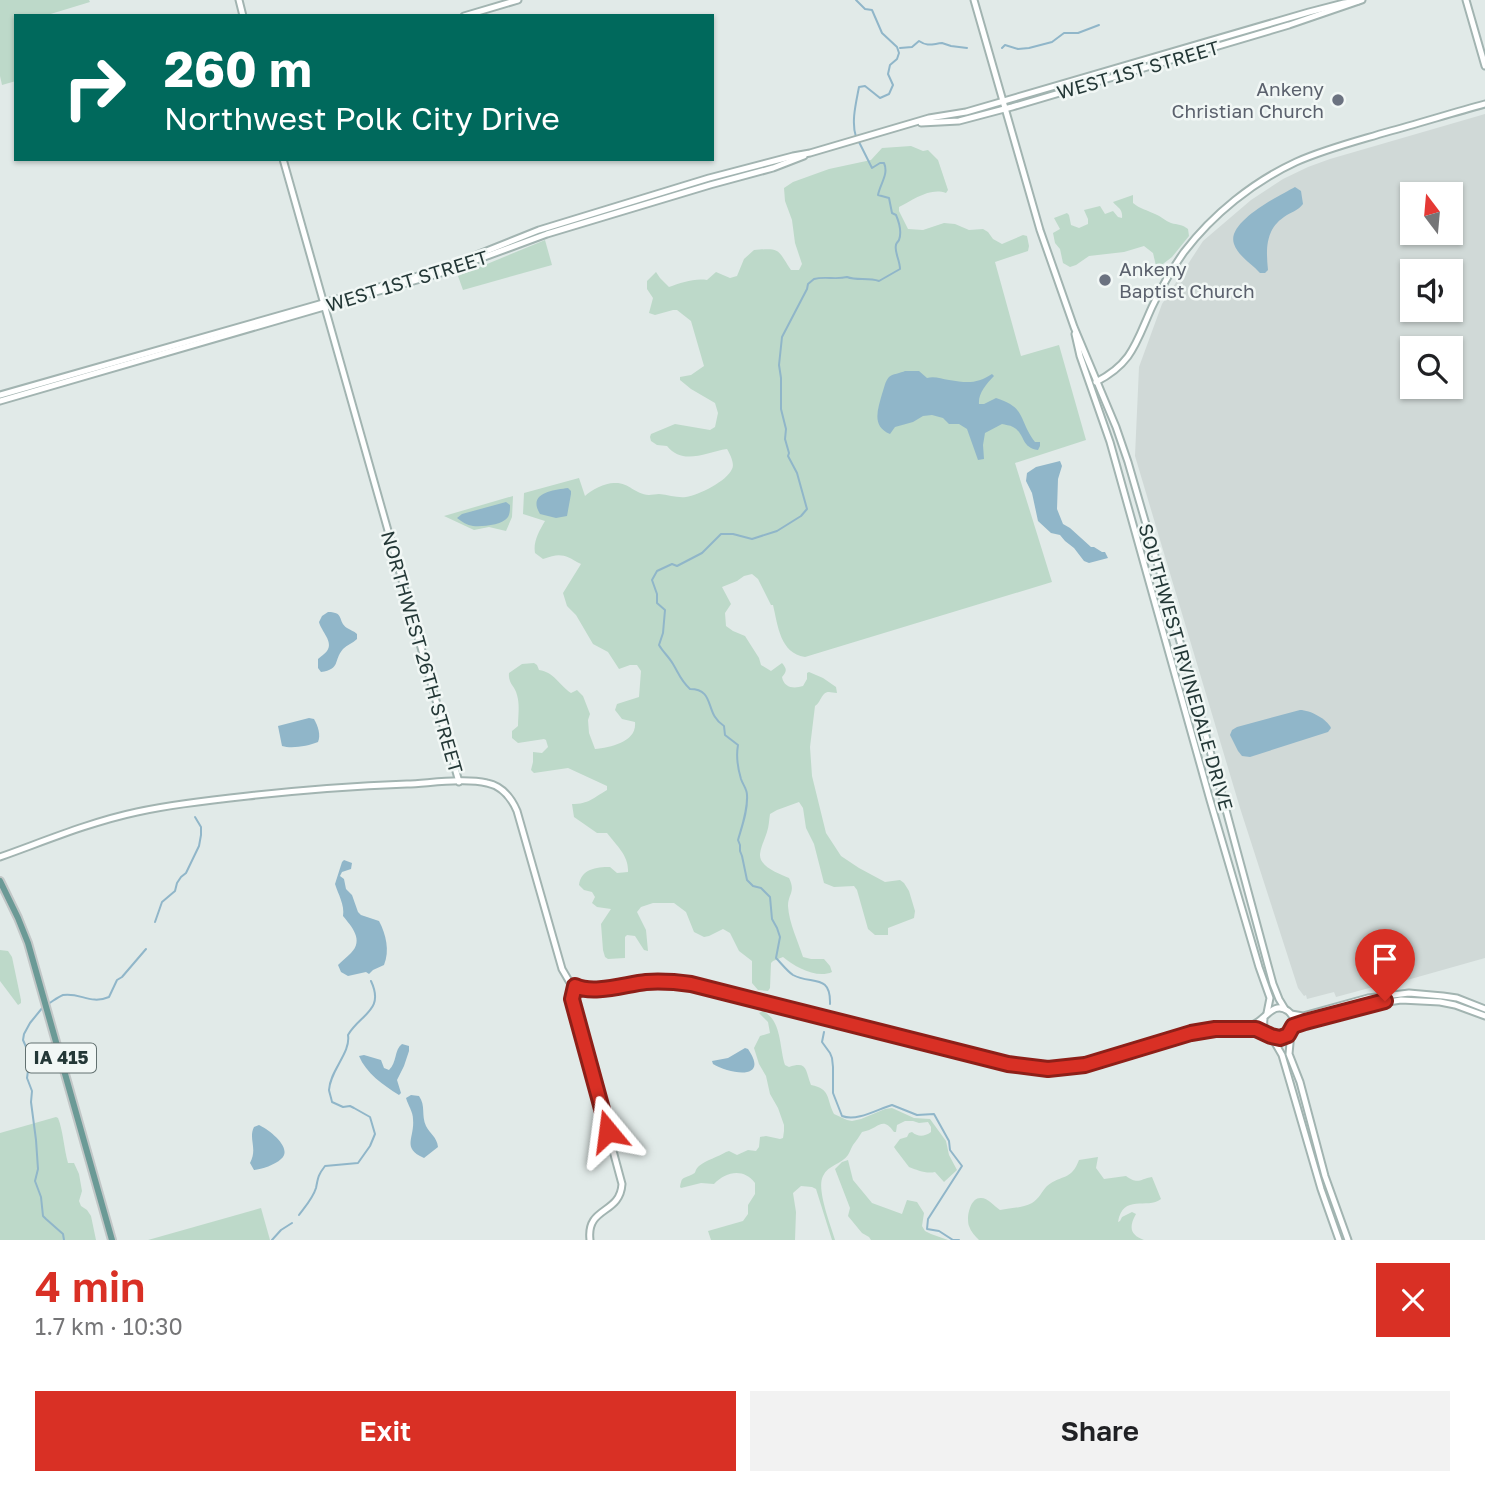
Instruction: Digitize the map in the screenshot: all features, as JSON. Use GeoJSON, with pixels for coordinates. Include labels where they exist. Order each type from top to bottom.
{"type":"FeatureCollection","features":[{"type":"Feature","properties":{"kind":"main road"},"geometry":{"type":"LineString","coordinates":[[471,14],[518,0]]}},
{"type":"Feature","properties":{"kind":"main road","name":"SOUTHWEST IRVINEDALE DRIVE"},"geometry":{"type":"LineString","coordinates":[[974,0],[1037,219],[1094,384],[1206,787],[1270,998],[1264,1026],[1282,1055],[1321,1189],[1339,1240]]}},
{"type":"Feature","properties":{"kind":"main road"},"geometry":{"type":"LineString","coordinates":[[1466,0],[1485,66]]}},
{"type":"Feature","properties":{"kind":"main road","name":"WEST 1ST STREET"},"geometry":{"type":"LineString","coordinates":[[0,401],[448,267],[540,230],[709,178],[810,153],[936,116],[966,113],[1309,12],[1360,1]]}},
{"type":"Feature","properties":{"kind":"main road","name":"WEST 1ST STREET"},"geometry":{"type":"LineString","coordinates":[[914,123],[959,121],[1005,109],[1289,25],[1360,1]]}},
{"type":"Feature","properties":{"kind":"main road"},"geometry":{"type":"LineString","coordinates":[[1094,384],[1116,370],[1132,353],[1160,290],[1175,264],[1194,240],[1230,204],[1256,185],[1283,169],[1324,151],[1485,104]]}},
{"type":"Feature","properties":{"kind":"main road","name":"NORTHWEST 26TH STREET"},"geometry":{"type":"LineString","coordinates":[[284,161],[459,782]]}},
{"type":"Feature","properties":{"kind":"main road","name":"WEST 1ST STREET"},"geometry":{"type":"LineString","coordinates":[[0,395],[324,304]]}},
{"type":"Feature","properties":{"kind":"main road","name":"SOUTHWEST IRVINEDALE DRIVE"},"geometry":{"type":"LineString","coordinates":[[1094,384],[1116,427],[1128,463],[1189,673],[1272,984],[1294,1022],[1288,1050],[1300,1082],[1325,1176],[1348,1240]]}},
{"type":"Feature","properties":{"kind":"main road"},"geometry":{"type":"LineString","coordinates":[[0,857],[91,824],[161,807],[298,791],[480,782],[503,790],[513,802],[562,969],[575,986],[588,990],[648,982],[691,984],[981,1057],[1036,1068],[1085,1065],[1191,1033],[1249,1026],[1282,1008],[1303,1016],[1383,995],[1419,993],[1457,998],[1485,1009]]}},
{"type":"Feature","properties":{"kind":"main road","name":"IA 415"},"geometry":{"type":"LineString","coordinates":[[0,881],[28,943],[112,1240]]}},
{"type":"Feature","properties":{"kind":"main road"},"geometry":{"type":"LineString","coordinates":[[575,986],[572,999],[621,1176],[621,1193],[591,1224],[590,1240]]}},
{"type":"Feature","properties":{"kind":"main road"},"geometry":{"type":"LineString","coordinates":[[1226,1028],[1256,1029],[1280,1038],[1292,1029],[1369,1005],[1401,999],[1455,1005],[1485,1016]]}},
{"type":"Feature","properties":{"kind":"shaded area"},"geometry":{"type":"Polygon","coordinates":[[[1485,114],[1485,958],[1393,984],[1336,997],[1334,992],[1307,999],[1298,988],[1240,808],[1135,456],[1139,367],[1162,304],[1203,241],[1251,200],[1283,179],[1308,167],[1485,114]]]}},
{"type":"Feature","properties":{"kind":"green space"},"geometry":{"type":"Polygon","coordinates":[[[0,0],[89,0],[90,2],[51,14],[14,14],[14,82],[2,85],[0,0]]]}},
{"type":"Feature","properties":{"kind":"green space"},"geometry":{"type":"Polygon","coordinates":[[[911,146],[923,151],[928,150],[938,160],[948,190],[946,193],[928,193],[899,207],[908,229],[923,230],[944,223],[955,224],[969,230],[983,229],[1002,244],[1023,235],[1027,236],[1028,251],[995,262],[1021,356],[1059,345],[1086,440],[1015,463],[1052,582],[805,657],[790,650],[785,644],[773,605],[758,579],[752,574],[722,587],[731,604],[725,613],[726,626],[745,636],[761,665],[771,671],[782,663],[786,670],[783,681],[790,687],[803,686],[809,672],[836,687],[837,693],[826,692],[815,706],[810,747],[812,776],[826,833],[841,856],[859,868],[885,882],[900,880],[904,883],[915,911],[914,918],[888,928],[888,935],[875,935],[868,929],[854,886],[834,887],[824,883],[799,802],[770,814],[760,854],[763,863],[789,878],[792,887],[788,902],[789,912],[803,957],[824,959],[832,972],[813,973],[783,957],[771,963],[768,991],[758,990],[752,983],[752,961],[739,951],[730,933],[723,929],[704,937],[694,932],[686,912],[674,903],[653,903],[641,907],[637,912],[646,930],[648,951],[644,950],[635,936],[627,935],[625,958],[608,959],[603,950],[601,924],[611,909],[597,907],[592,903],[595,897],[592,892],[579,885],[583,875],[590,870],[610,867],[617,873],[628,872],[627,861],[607,833],[597,833],[574,817],[572,804],[591,800],[607,790],[607,786],[568,768],[534,773],[531,770],[533,752],[542,753],[548,747],[544,739],[518,743],[512,738],[512,731],[518,726],[519,707],[509,673],[522,664],[534,663],[539,670],[553,676],[571,693],[577,690],[583,696],[590,714],[589,733],[595,749],[622,742],[635,729],[635,722],[622,719],[615,710],[617,704],[639,697],[641,671],[637,665],[619,669],[608,652],[593,644],[576,615],[567,606],[563,593],[581,564],[563,556],[543,559],[535,553],[536,541],[545,521],[523,514],[524,493],[579,478],[585,496],[598,487],[614,483],[624,484],[639,493],[649,495],[686,497],[725,478],[733,467],[727,449],[687,457],[651,441],[651,434],[675,424],[710,430],[715,427],[718,413],[715,403],[680,380],[680,377],[691,375],[704,366],[691,321],[677,310],[655,315],[649,313],[653,298],[647,289],[647,281],[656,272],[669,287],[692,280],[707,280],[716,272],[730,278],[737,276],[744,259],[754,250],[777,251],[791,270],[799,270],[802,264],[784,188],[829,169],[871,160],[882,148],[911,146]]]}},
{"type":"Feature","properties":{"kind":"green space"},"geometry":{"type":"Polygon","coordinates":[[[1133,195],[1133,203],[1138,207],[1188,229],[1189,236],[1172,257],[1159,267],[1156,266],[1153,253],[1144,246],[1124,252],[1089,256],[1070,267],[1063,263],[1053,233],[1060,229],[1054,218],[1067,213],[1071,225],[1079,228],[1088,224],[1084,210],[1100,206],[1105,214],[1113,211],[1122,218],[1121,211],[1113,202],[1133,195]]]}},
{"type":"Feature","properties":{"kind":"green space"},"geometry":{"type":"Polygon","coordinates":[[[545,240],[552,265],[463,290],[458,276],[545,240]]]}},
{"type":"Feature","properties":{"kind":"green space"},"geometry":{"type":"Polygon","coordinates":[[[513,496],[512,517],[506,531],[489,527],[474,530],[444,516],[513,496]]]}},
{"type":"Feature","properties":{"kind":"green space"},"geometry":{"type":"Polygon","coordinates":[[[0,950],[8,951],[12,957],[21,1000],[18,1005],[0,981],[0,950]]]}},
{"type":"Feature","properties":{"kind":"green space"},"geometry":{"type":"Polygon","coordinates":[[[763,1011],[777,1027],[785,1065],[800,1065],[805,1068],[811,1085],[822,1089],[827,1095],[834,1114],[852,1121],[892,1108],[914,1118],[930,1119],[946,1141],[949,1155],[957,1170],[944,1182],[935,1172],[909,1167],[894,1147],[909,1133],[921,1136],[931,1132],[928,1122],[905,1121],[897,1125],[896,1132],[886,1124],[880,1124],[862,1132],[849,1154],[828,1169],[823,1176],[821,1190],[835,1240],[832,1240],[816,1189],[801,1186],[793,1193],[796,1212],[795,1240],[711,1240],[708,1231],[743,1221],[755,1194],[755,1183],[740,1173],[724,1176],[714,1184],[701,1183],[681,1188],[682,1180],[702,1164],[726,1152],[737,1155],[748,1150],[756,1151],[760,1137],[783,1138],[784,1125],[754,1048],[760,1036],[770,1033],[768,1022],[759,1013],[763,1011]]]}},
{"type":"Feature","properties":{"kind":"green space"},"geometry":{"type":"Polygon","coordinates":[[[56,1117],[68,1163],[74,1163],[79,1174],[82,1191],[79,1201],[91,1216],[96,1240],[0,1240],[0,1133],[56,1117]]]}},
{"type":"Feature","properties":{"kind":"green space"},"geometry":{"type":"Polygon","coordinates":[[[1098,1157],[1096,1168],[1104,1179],[1126,1176],[1136,1181],[1152,1177],[1161,1199],[1130,1205],[1121,1213],[1118,1222],[1132,1212],[1136,1214],[1132,1230],[1144,1240],[979,1240],[971,1230],[969,1213],[977,1199],[986,1199],[1000,1210],[1028,1205],[1052,1182],[1073,1171],[1079,1160],[1098,1157]]]}},
{"type":"Feature","properties":{"kind":"green space"},"geometry":{"type":"Polygon","coordinates":[[[848,1160],[853,1180],[872,1203],[902,1214],[907,1200],[917,1202],[924,1213],[922,1226],[925,1231],[948,1240],[871,1240],[862,1233],[848,1216],[850,1208],[835,1169],[848,1160]]]}},
{"type":"Feature","properties":{"kind":"green space"},"geometry":{"type":"Polygon","coordinates":[[[261,1208],[270,1240],[148,1240],[261,1208]]]}},
{"type":"Feature","properties":{"kind":"water"},"geometry":{"type":"Polygon","coordinates":[[[1295,187],[1301,191],[1303,204],[1273,228],[1267,248],[1268,270],[1260,273],[1239,252],[1234,244],[1234,236],[1246,219],[1295,187]]]}},
{"type":"Feature","properties":{"kind":"water"},"geometry":{"type":"Polygon","coordinates":[[[905,371],[919,371],[927,378],[967,382],[981,380],[992,374],[994,376],[983,389],[979,404],[996,398],[1013,406],[1021,415],[1035,442],[1040,442],[1038,450],[1028,446],[1012,426],[1002,424],[985,433],[984,459],[978,460],[967,429],[932,415],[895,427],[890,434],[884,431],[877,417],[886,383],[890,376],[905,371]]]}},
{"type":"Feature","properties":{"kind":"water"},"geometry":{"type":"Polygon","coordinates":[[[1060,461],[1062,466],[1058,479],[1057,509],[1063,524],[1091,547],[1105,552],[1108,558],[1089,563],[1084,561],[1060,535],[1051,533],[1038,521],[1032,493],[1026,481],[1027,473],[1036,467],[1060,461]]]}},
{"type":"Feature","properties":{"kind":"water"},"geometry":{"type":"Polygon","coordinates":[[[568,488],[571,494],[567,516],[556,518],[540,514],[537,507],[539,497],[568,488]]]}},
{"type":"Feature","properties":{"kind":"water"},"geometry":{"type":"Polygon","coordinates":[[[506,502],[510,505],[509,516],[497,524],[473,526],[457,518],[462,514],[506,502]]]}},
{"type":"Feature","properties":{"kind":"water"},"geometry":{"type":"Polygon","coordinates":[[[328,612],[339,615],[344,625],[357,634],[357,639],[343,649],[334,667],[321,672],[318,659],[327,651],[329,644],[319,622],[328,612]]]}},
{"type":"Feature","properties":{"kind":"water"},"geometry":{"type":"Polygon","coordinates":[[[1300,710],[1318,716],[1331,728],[1328,732],[1250,757],[1242,756],[1230,735],[1237,727],[1300,710]]]}},
{"type":"Feature","properties":{"kind":"water"},"geometry":{"type":"Polygon","coordinates":[[[314,719],[317,725],[318,742],[300,747],[282,746],[278,726],[314,719]]]}},
{"type":"Feature","properties":{"kind":"water"},"geometry":{"type":"Polygon","coordinates":[[[344,860],[352,863],[351,869],[342,872],[340,876],[352,895],[358,912],[379,921],[385,937],[387,954],[384,965],[369,974],[366,972],[348,976],[341,972],[338,965],[355,948],[357,938],[343,916],[335,884],[344,860]]]}},
{"type":"Feature","properties":{"kind":"water"},"geometry":{"type":"Polygon","coordinates":[[[402,1044],[409,1046],[409,1051],[397,1080],[401,1093],[399,1095],[381,1083],[359,1056],[381,1060],[384,1068],[389,1070],[402,1044]]]}},
{"type":"Feature","properties":{"kind":"water"},"geometry":{"type":"Polygon","coordinates":[[[745,1048],[754,1059],[751,1070],[737,1072],[713,1064],[712,1061],[728,1058],[745,1048]]]}},
{"type":"Feature","properties":{"kind":"water"},"geometry":{"type":"Polygon","coordinates":[[[411,1095],[419,1096],[426,1126],[438,1147],[424,1158],[411,1146],[413,1116],[406,1098],[411,1095]]]}},
{"type":"Feature","properties":{"kind":"water"},"geometry":{"type":"Polygon","coordinates":[[[259,1125],[278,1139],[284,1155],[275,1163],[254,1170],[250,1163],[253,1153],[252,1131],[259,1125]]]}},
{"type":"Feature","properties":{"kind":"waterway"},"geometry":{"type":"LineString","coordinates":[[856,0],[865,9],[872,10],[882,33],[897,47],[899,53],[890,65],[888,74],[893,85],[889,94],[880,98],[865,86],[859,87],[854,119],[856,137]]}},
{"type":"Feature","properties":{"kind":"waterway"},"geometry":{"type":"LineString","coordinates":[[1002,48],[1005,45],[1018,49],[1029,48],[1052,42],[1064,33],[1078,33],[1099,25]]}},
{"type":"Feature","properties":{"kind":"waterway"},"geometry":{"type":"LineString","coordinates":[[900,48],[912,47],[919,41],[928,45],[942,43],[967,48]]}},
{"type":"Feature","properties":{"kind":"waterway"},"geometry":{"type":"LineString","coordinates":[[830,1004],[827,988],[823,984],[793,975],[776,958],[780,937],[772,919],[770,897],[747,880],[738,840],[747,801],[738,767],[738,745],[725,735],[724,726],[714,715],[707,698],[703,693],[687,686],[659,645],[665,610],[657,603],[652,580],[657,571],[672,564],[677,566],[702,553],[721,534],[752,539],[777,531],[807,509],[797,473],[788,456],[785,439],[779,365],[782,337],[808,284],[814,279],[847,277],[879,281],[900,269],[896,248],[900,227],[896,215],[892,213],[889,198],[878,195],[885,175],[884,163],[872,168],[859,142]]}},
{"type":"Feature","properties":{"kind":"waterway"},"geometry":{"type":"LineString","coordinates":[[155,922],[162,902],[175,891],[199,846],[201,827],[195,817]]}},
{"type":"Feature","properties":{"kind":"waterway"},"geometry":{"type":"LineString","coordinates":[[48,1004],[63,995],[96,1000],[109,997],[117,980],[146,949]]}},
{"type":"Feature","properties":{"kind":"waterway"},"geometry":{"type":"LineString","coordinates":[[299,1215],[313,1195],[325,1166],[358,1163],[375,1134],[370,1117],[350,1106],[343,1107],[332,1102],[329,1090],[346,1048],[348,1035],[373,1006],[375,991],[371,981]]}},
{"type":"Feature","properties":{"kind":"waterway"},"geometry":{"type":"LineString","coordinates":[[43,1007],[30,1023],[23,1040],[30,1056],[27,1078],[32,1091],[36,1140],[38,1169],[35,1181],[41,1197],[43,1216],[63,1234],[64,1240]]}},
{"type":"Feature","properties":{"kind":"waterway"},"geometry":{"type":"LineString","coordinates":[[824,1032],[822,1042],[832,1058],[833,1093],[842,1116],[861,1116],[892,1105],[917,1115],[934,1114],[949,1141],[950,1150],[962,1166],[928,1219],[927,1229],[959,1240]]}},
{"type":"Feature","properties":{"kind":"waterway"},"geometry":{"type":"LineString","coordinates":[[272,1240],[292,1223]]}},
{"type":"Feature","properties":{"kind":"place","name":"Ankeny Christian Church"},"geometry":{"type":"Point","coordinates":[1338,100]}},
{"type":"Feature","properties":{"kind":"place","name":"Ankeny Baptist Church"},"geometry":{"type":"Point","coordinates":[1105,280]}},
{"type":"Feature","properties":{"kind":"route"},"geometry":{"type":"LineString","coordinates":[[608,1131],[572,999],[575,986],[588,990],[648,982],[691,984],[1008,1064],[1048,1069],[1085,1065],[1204,1030],[1256,1029],[1280,1038],[1288,1035],[1293,1026],[1385,1001]]}}]}
